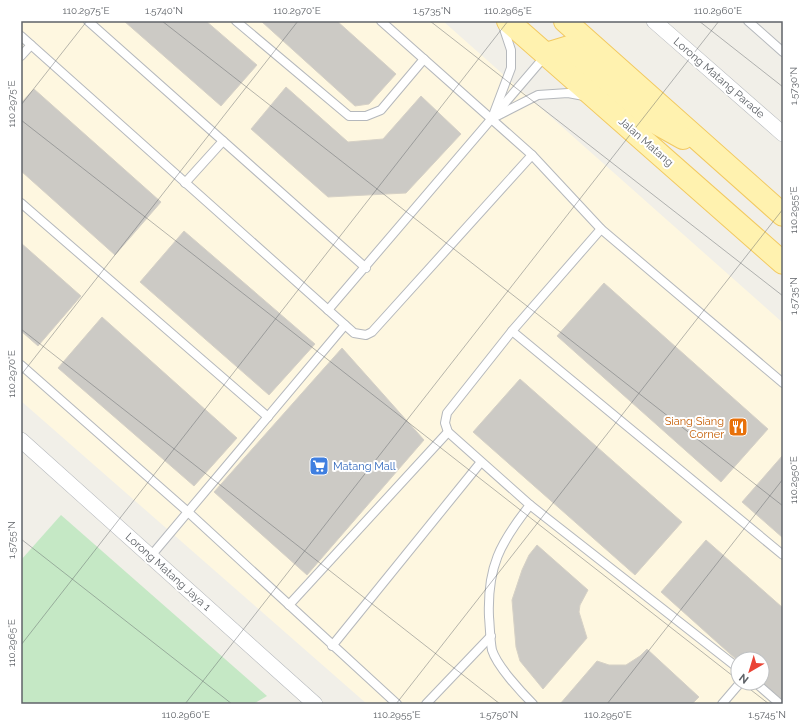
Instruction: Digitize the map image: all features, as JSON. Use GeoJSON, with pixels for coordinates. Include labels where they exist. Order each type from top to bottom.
{"type":"FeatureCollection","features":[{"type":"Feature","properties":{"kind":"main road","name":"Jalan Matang"},"geometry":{"type":"LineString","coordinates":[[508,21],[783,263]]}},
{"type":"Feature","properties":{"kind":"main road"},"geometry":{"type":"LineString","coordinates":[[566,21],[783,215]]}},
{"type":"Feature","properties":{"kind":"main road"},"geometry":{"type":"LineString","coordinates":[[546,54],[569,46],[656,123],[719,158]]}},
{"type":"Feature","properties":{"kind":"street","name":"Lorong Matang Parade"},"geometry":{"type":"LineString","coordinates":[[654,21],[783,134]]}},
{"type":"Feature","properties":{"kind":"street","name":"Lorong Matang Jaya 1"},"geometry":{"type":"LineString","coordinates":[[21,440],[315,704]]}},
{"type":"Feature","properties":{"kind":"lane"},"geometry":{"type":"LineString","coordinates":[[89,21],[366,268]]}},
{"type":"Feature","properties":{"kind":"lane"},"geometry":{"type":"LineString","coordinates":[[236,21],[349,116],[366,116],[381,110],[424,59]]}},
{"type":"Feature","properties":{"kind":"lane"},"geometry":{"type":"LineString","coordinates":[[381,21],[532,155],[601,229],[783,383]]}},
{"type":"Feature","properties":{"kind":"lane"},"geometry":{"type":"LineString","coordinates":[[491,119],[511,68],[511,50],[501,21]]}},
{"type":"Feature","properties":{"kind":"lane"},"geometry":{"type":"LineString","coordinates":[[748,21],[783,52]]}},
{"type":"Feature","properties":{"kind":"lane"},"geometry":{"type":"LineString","coordinates":[[21,36],[354,333],[366,335],[372,332],[532,155]]}},
{"type":"Feature","properties":{"kind":"lane"},"geometry":{"type":"LineString","coordinates":[[21,56],[30,45]]}},
{"type":"Feature","properties":{"kind":"lane"},"geometry":{"type":"LineString","coordinates":[[328,310],[366,268],[546,54]]}},
{"type":"Feature","properties":{"kind":"lane"},"geometry":{"type":"LineString","coordinates":[[491,119],[538,95],[568,93],[594,97]]}},
{"type":"Feature","properties":{"kind":"lane"},"geometry":{"type":"LineString","coordinates":[[186,183],[223,141]]}},
{"type":"Feature","properties":{"kind":"lane"},"geometry":{"type":"LineString","coordinates":[[21,203],[268,417]]}},
{"type":"Feature","properties":{"kind":"lane"},"geometry":{"type":"LineString","coordinates":[[601,229],[512,331],[446,413],[445,423],[448,432],[530,505],[730,662]]}},
{"type":"Feature","properties":{"kind":"lane"},"geometry":{"type":"LineString","coordinates":[[150,557],[346,325]]}},
{"type":"Feature","properties":{"kind":"lane"},"geometry":{"type":"LineString","coordinates":[[512,331],[783,555]]}},
{"type":"Feature","properties":{"kind":"lane"},"geometry":{"type":"LineString","coordinates":[[22,367],[188,512],[332,646],[397,704]]}},
{"type":"Feature","properties":{"kind":"lane"},"geometry":{"type":"LineString","coordinates":[[289,605],[448,432]]}},
{"type":"Feature","properties":{"kind":"lane"},"geometry":{"type":"LineString","coordinates":[[332,646],[481,462]]}},
{"type":"Feature","properties":{"kind":"lane"},"geometry":{"type":"LineString","coordinates":[[530,505],[510,531],[493,564],[488,596],[492,651],[511,681],[532,704]]}},
{"type":"Feature","properties":{"kind":"lane"},"geometry":{"type":"LineString","coordinates":[[426,704],[491,636]]}},
{"type":"Feature","properties":{"kind":"lane"},"geometry":{"type":"LineString","coordinates":[[718,704],[724,702],[733,691]]}},
{"type":"Feature","properties":{"kind":"lane"},"geometry":{"type":"LineString","coordinates":[[765,691],[780,704]]}},
{"type":"Feature","properties":{"kind":"shaded area"},"geometry":{"type":"Polygon","coordinates":[[[21,21],[443,21],[783,323],[783,704],[367,704],[21,401],[21,21]]]}},
{"type":"Feature","properties":{"kind":"green space"},"geometry":{"type":"Polygon","coordinates":[[[61,515],[267,696],[253,704],[21,704],[21,560],[61,515]]]}},
{"type":"Feature","properties":{"kind":"building"},"geometry":{"type":"Polygon","coordinates":[[[124,21],[206,21],[257,65],[221,106],[124,21]]]}},
{"type":"Feature","properties":{"kind":"building"},"geometry":{"type":"Polygon","coordinates":[[[261,21],[337,21],[396,74],[369,104],[355,106],[261,21]]]}},
{"type":"Feature","properties":{"kind":"building"},"geometry":{"type":"Polygon","coordinates":[[[286,87],[348,142],[383,139],[421,96],[461,134],[406,193],[328,197],[251,129],[286,87]]]}},
{"type":"Feature","properties":{"kind":"building"},"geometry":{"type":"Polygon","coordinates":[[[34,89],[161,202],[115,255],[21,171],[21,103],[34,89]]]}},
{"type":"Feature","properties":{"kind":"building"},"geometry":{"type":"Polygon","coordinates":[[[184,231],[315,344],[269,395],[140,282],[184,231]]]}},
{"type":"Feature","properties":{"kind":"building"},"geometry":{"type":"Polygon","coordinates":[[[21,243],[81,296],[38,346],[21,331],[21,243]]]}},
{"type":"Feature","properties":{"kind":"building"},"geometry":{"type":"Polygon","coordinates":[[[604,283],[768,429],[721,482],[557,336],[604,283]]]}},
{"type":"Feature","properties":{"kind":"building"},"geometry":{"type":"Polygon","coordinates":[[[102,317],[237,438],[194,486],[58,368],[102,317]]]}},
{"type":"Feature","properties":{"kind":"building","name":"Matang Mall"},"geometry":{"type":"Polygon","coordinates":[[[342,348],[424,440],[307,575],[214,492],[342,348]]]}},
{"type":"Feature","properties":{"kind":"building"},"geometry":{"type":"Polygon","coordinates":[[[520,379],[682,522],[635,575],[473,432],[520,379]]]}},
{"type":"Feature","properties":{"kind":"building"},"geometry":{"type":"Polygon","coordinates":[[[783,455],[783,538],[742,502],[783,455]]]}},
{"type":"Feature","properties":{"kind":"building"},"geometry":{"type":"Polygon","coordinates":[[[706,540],[783,608],[783,701],[770,689],[770,651],[730,651],[730,654],[661,592],[706,540]]]}},
{"type":"Feature","properties":{"kind":"building"},"geometry":{"type":"Polygon","coordinates":[[[537,545],[588,590],[580,605],[579,612],[587,638],[543,689],[520,661],[516,647],[512,600],[522,570],[529,555],[537,545]]]}},
{"type":"Feature","properties":{"kind":"building"},"geometry":{"type":"Polygon","coordinates":[[[647,649],[699,697],[692,704],[560,704],[597,661],[609,665],[626,665],[640,656],[647,649]]]}},
{"type":"Feature","properties":{"kind":"place","name":"Siang Siang Corner"},"geometry":{"type":"Point","coordinates":[738,427]}},
{"type":"Feature","properties":{"kind":"place","name":"Matang Mall"},"geometry":{"type":"Point","coordinates":[319,466]}}]}
